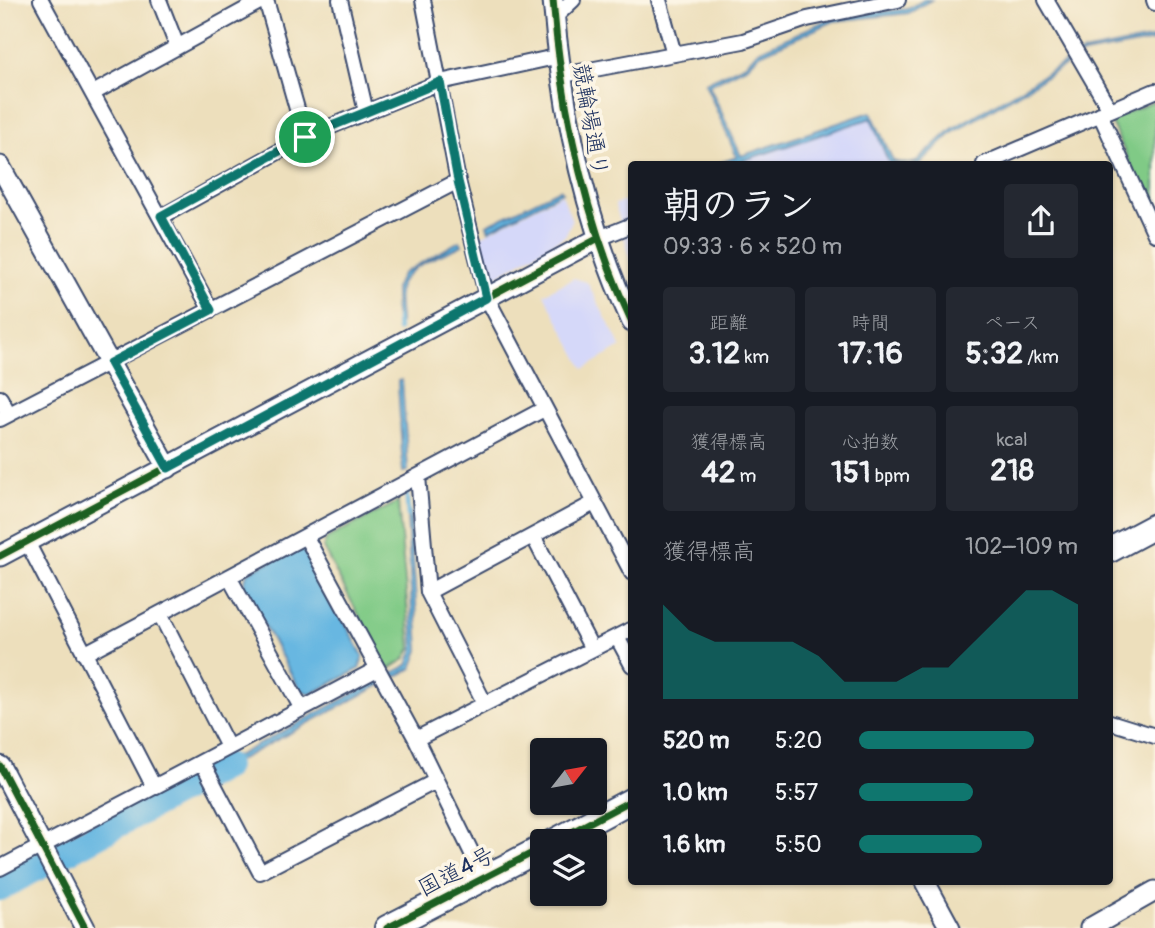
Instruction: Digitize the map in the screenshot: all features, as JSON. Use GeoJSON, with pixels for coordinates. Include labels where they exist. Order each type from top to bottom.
{"type":"FeatureCollection","features":[{"type":"Feature","properties":{"kind":"highway"},"geometry":{"type":"LineString","coordinates":[[1113,548],[1155,526]]}},
{"type":"Feature","properties":{"kind":"highway"},"geometry":{"type":"LineString","coordinates":[[577,829],[628,802]]}},
{"type":"Feature","properties":{"kind":"highway","name":"国道4号"},"geometry":{"type":"LineString","coordinates":[[387,928],[530,854]]}},
{"type":"Feature","properties":{"kind":"street"},"geometry":{"type":"LineString","coordinates":[[41,0],[95,92],[211,310]]}},
{"type":"Feature","properties":{"kind":"street"},"geometry":{"type":"LineString","coordinates":[[159,0],[177,46]]}},
{"type":"Feature","properties":{"kind":"street"},"geometry":{"type":"LineString","coordinates":[[95,92],[265,0],[305,137]]}},
{"type":"Feature","properties":{"kind":"street"},"geometry":{"type":"LineString","coordinates":[[340,0],[366,112]]}},
{"type":"Feature","properties":{"kind":"street"},"geometry":{"type":"LineString","coordinates":[[423,0],[458,181],[486,298],[628,566]]}},
{"type":"Feature","properties":{"kind":"street"},"geometry":{"type":"LineString","coordinates":[[553,9],[573,0]]}},
{"type":"Feature","properties":{"kind":"street"},"geometry":{"type":"LineString","coordinates":[[659,0],[674,54]]}},
{"type":"Feature","properties":{"kind":"street"},"geometry":{"type":"LineString","coordinates":[[161,216],[305,137],[440,82],[674,54],[743,41],[807,19],[898,0]]}},
{"type":"Feature","properties":{"kind":"street"},"geometry":{"type":"LineString","coordinates":[[1046,0],[1105,112],[1155,234]]}},
{"type":"Feature","properties":{"kind":"street","name":"競輪場通り"},"geometry":{"type":"LineString","coordinates":[[553,9],[577,158],[597,239],[628,310]]}},
{"type":"Feature","properties":{"kind":"street"},"geometry":{"type":"LineString","coordinates":[[991,161],[1155,91]]}},
{"type":"Feature","properties":{"kind":"street"},"geometry":{"type":"LineString","coordinates":[[0,166],[168,468]]}},
{"type":"Feature","properties":{"kind":"street"},"geometry":{"type":"LineString","coordinates":[[0,398],[5,417],[458,181]]}},
{"type":"Feature","properties":{"kind":"street"},"geometry":{"type":"LineString","coordinates":[[0,556],[597,239],[628,227]]}},
{"type":"Feature","properties":{"kind":"street"},"geometry":{"type":"LineString","coordinates":[[84,654],[544,409]]}},
{"type":"Feature","properties":{"kind":"street"},"geometry":{"type":"LineString","coordinates":[[417,477],[428,592],[485,704]]}},
{"type":"Feature","properties":{"kind":"street"},"geometry":{"type":"LineString","coordinates":[[428,592],[594,503]]}},
{"type":"Feature","properties":{"kind":"street"},"geometry":{"type":"LineString","coordinates":[[533,536],[592,649]]}},
{"type":"Feature","properties":{"kind":"street"},"geometry":{"type":"LineString","coordinates":[[306,537],[416,739],[484,878]]}},
{"type":"Feature","properties":{"kind":"street"},"geometry":{"type":"LineString","coordinates":[[27,542],[154,787]]}},
{"type":"Feature","properties":{"kind":"street"},"geometry":{"type":"LineString","coordinates":[[229,577],[302,709]]}},
{"type":"Feature","properties":{"kind":"street"},"geometry":{"type":"LineString","coordinates":[[160,614],[228,747]]}},
{"type":"Feature","properties":{"kind":"street"},"geometry":{"type":"LineString","coordinates":[[416,739],[628,631]]}},
{"type":"Feature","properties":{"kind":"street"},"geometry":{"type":"LineString","coordinates":[[617,637],[628,658]]}},
{"type":"Feature","properties":{"kind":"street"},"geometry":{"type":"LineString","coordinates":[[0,868],[377,669]]}},
{"type":"Feature","properties":{"kind":"street"},"geometry":{"type":"LineString","coordinates":[[1113,723],[1155,736]]}},
{"type":"Feature","properties":{"kind":"street"},"geometry":{"type":"LineString","coordinates":[[202,762],[260,872],[436,781]]}},
{"type":"Feature","properties":{"kind":"street"},"geometry":{"type":"LineString","coordinates":[[0,766],[85,928]]}},
{"type":"Feature","properties":{"kind":"street"},"geometry":{"type":"LineString","coordinates":[[927,885],[950,928]]}},
{"type":"Feature","properties":{"kind":"street"},"geometry":{"type":"LineString","coordinates":[[1090,928],[1155,891]]}},
{"type":"Feature","properties":{"kind":"shaded area"},"geometry":{"type":"Polygon","coordinates":[[[874,115],[892,161],[740,161],[874,115]]]}},
{"type":"Feature","properties":{"kind":"shaded area"},"geometry":{"type":"Polygon","coordinates":[[[562,194],[572,221],[565,236],[495,277],[486,262],[481,236],[562,194]]]}},
{"type":"Feature","properties":{"kind":"shaded area"},"geometry":{"type":"Polygon","coordinates":[[[628,200],[628,251],[615,204],[628,200]]]}},
{"type":"Feature","properties":{"kind":"shaded area"},"geometry":{"type":"Polygon","coordinates":[[[574,278],[587,282],[621,347],[584,369],[544,294],[574,278]]]}},
{"type":"Feature","properties":{"kind":"green space"},"geometry":{"type":"Polygon","coordinates":[[[1155,101],[1155,203],[1149,205],[1110,120],[1155,101]]]}},
{"type":"Feature","properties":{"kind":"green space"},"geometry":{"type":"Polygon","coordinates":[[[398,502],[411,648],[405,659],[388,670],[323,548],[327,538],[398,502]]]}},
{"type":"Feature","properties":{"kind":"water"},"geometry":{"type":"Polygon","coordinates":[[[924,0],[931,0],[909,13],[834,21],[760,54],[748,66],[709,85],[741,156],[871,112],[893,161],[888,161],[871,118],[741,161],[726,161],[737,157],[705,83],[746,64],[758,51],[834,17],[908,9],[924,0]]]}},
{"type":"Feature","properties":{"kind":"water"},"geometry":{"type":"Polygon","coordinates":[[[1155,38],[1155,41],[1084,54],[952,133],[922,161],[917,161],[952,129],[1083,52],[1155,38]]]}},
{"type":"Feature","properties":{"kind":"water"},"geometry":{"type":"Polygon","coordinates":[[[560,189],[562,192],[489,230],[487,225],[560,189]]]}},
{"type":"Feature","properties":{"kind":"water"},"geometry":{"type":"Polygon","coordinates":[[[460,241],[462,245],[416,268],[402,281],[398,293],[400,323],[396,324],[395,289],[402,274],[460,241]]]}},
{"type":"Feature","properties":{"kind":"water"},"geometry":{"type":"Polygon","coordinates":[[[402,380],[408,471],[403,472],[398,381],[402,380]]]}},
{"type":"Feature","properties":{"kind":"water"},"geometry":{"type":"Polygon","coordinates":[[[410,512],[419,650],[412,668],[226,767],[224,763],[408,665],[414,649],[407,513],[410,512]]]}},
{"type":"Feature","properties":{"kind":"water"},"geometry":{"type":"Polygon","coordinates":[[[296,548],[306,551],[363,656],[359,669],[311,694],[300,690],[243,587],[247,573],[296,548]]]}},
{"type":"Feature","properties":{"kind":"water"},"geometry":{"type":"Polygon","coordinates":[[[185,784],[187,788],[79,844],[77,840],[185,784]]]}},
{"type":"Feature","properties":{"kind":"waterway"},"geometry":{"type":"LineString","coordinates":[[397,319],[398,330]]}},
{"type":"Feature","properties":{"kind":"waterway"},"geometry":{"type":"LineString","coordinates":[[406,486],[408,516]]}},
{"type":"Feature","properties":{"kind":"waterway"},"geometry":{"type":"LineString","coordinates":[[0,887],[225,766]]}},
{"type":"Feature","properties":{"kind":"cycle path"},"geometry":{"type":"LineString","coordinates":[[553,0],[563,83],[578,165],[601,245],[628,313]]}},
{"type":"Feature","properties":{"kind":"cycle path"},"geometry":{"type":"LineString","coordinates":[[0,556],[597,239]]}},
{"type":"Feature","properties":{"kind":"cycle path"},"geometry":{"type":"LineString","coordinates":[[0,766],[85,928]]}},
{"type":"Feature","properties":{"kind":"cycle path"},"geometry":{"type":"LineString","coordinates":[[577,829],[628,802]]}},
{"type":"Feature","properties":{"kind":"cycle path"},"geometry":{"type":"LineString","coordinates":[[387,928],[530,854]]}},
{"type":"Feature","properties":{"kind":"route"},"geometry":{"type":"LineString","coordinates":[[440,82],[458,181],[486,298],[168,468],[110,363],[211,310],[161,216],[305,137],[440,82]]}}]}
